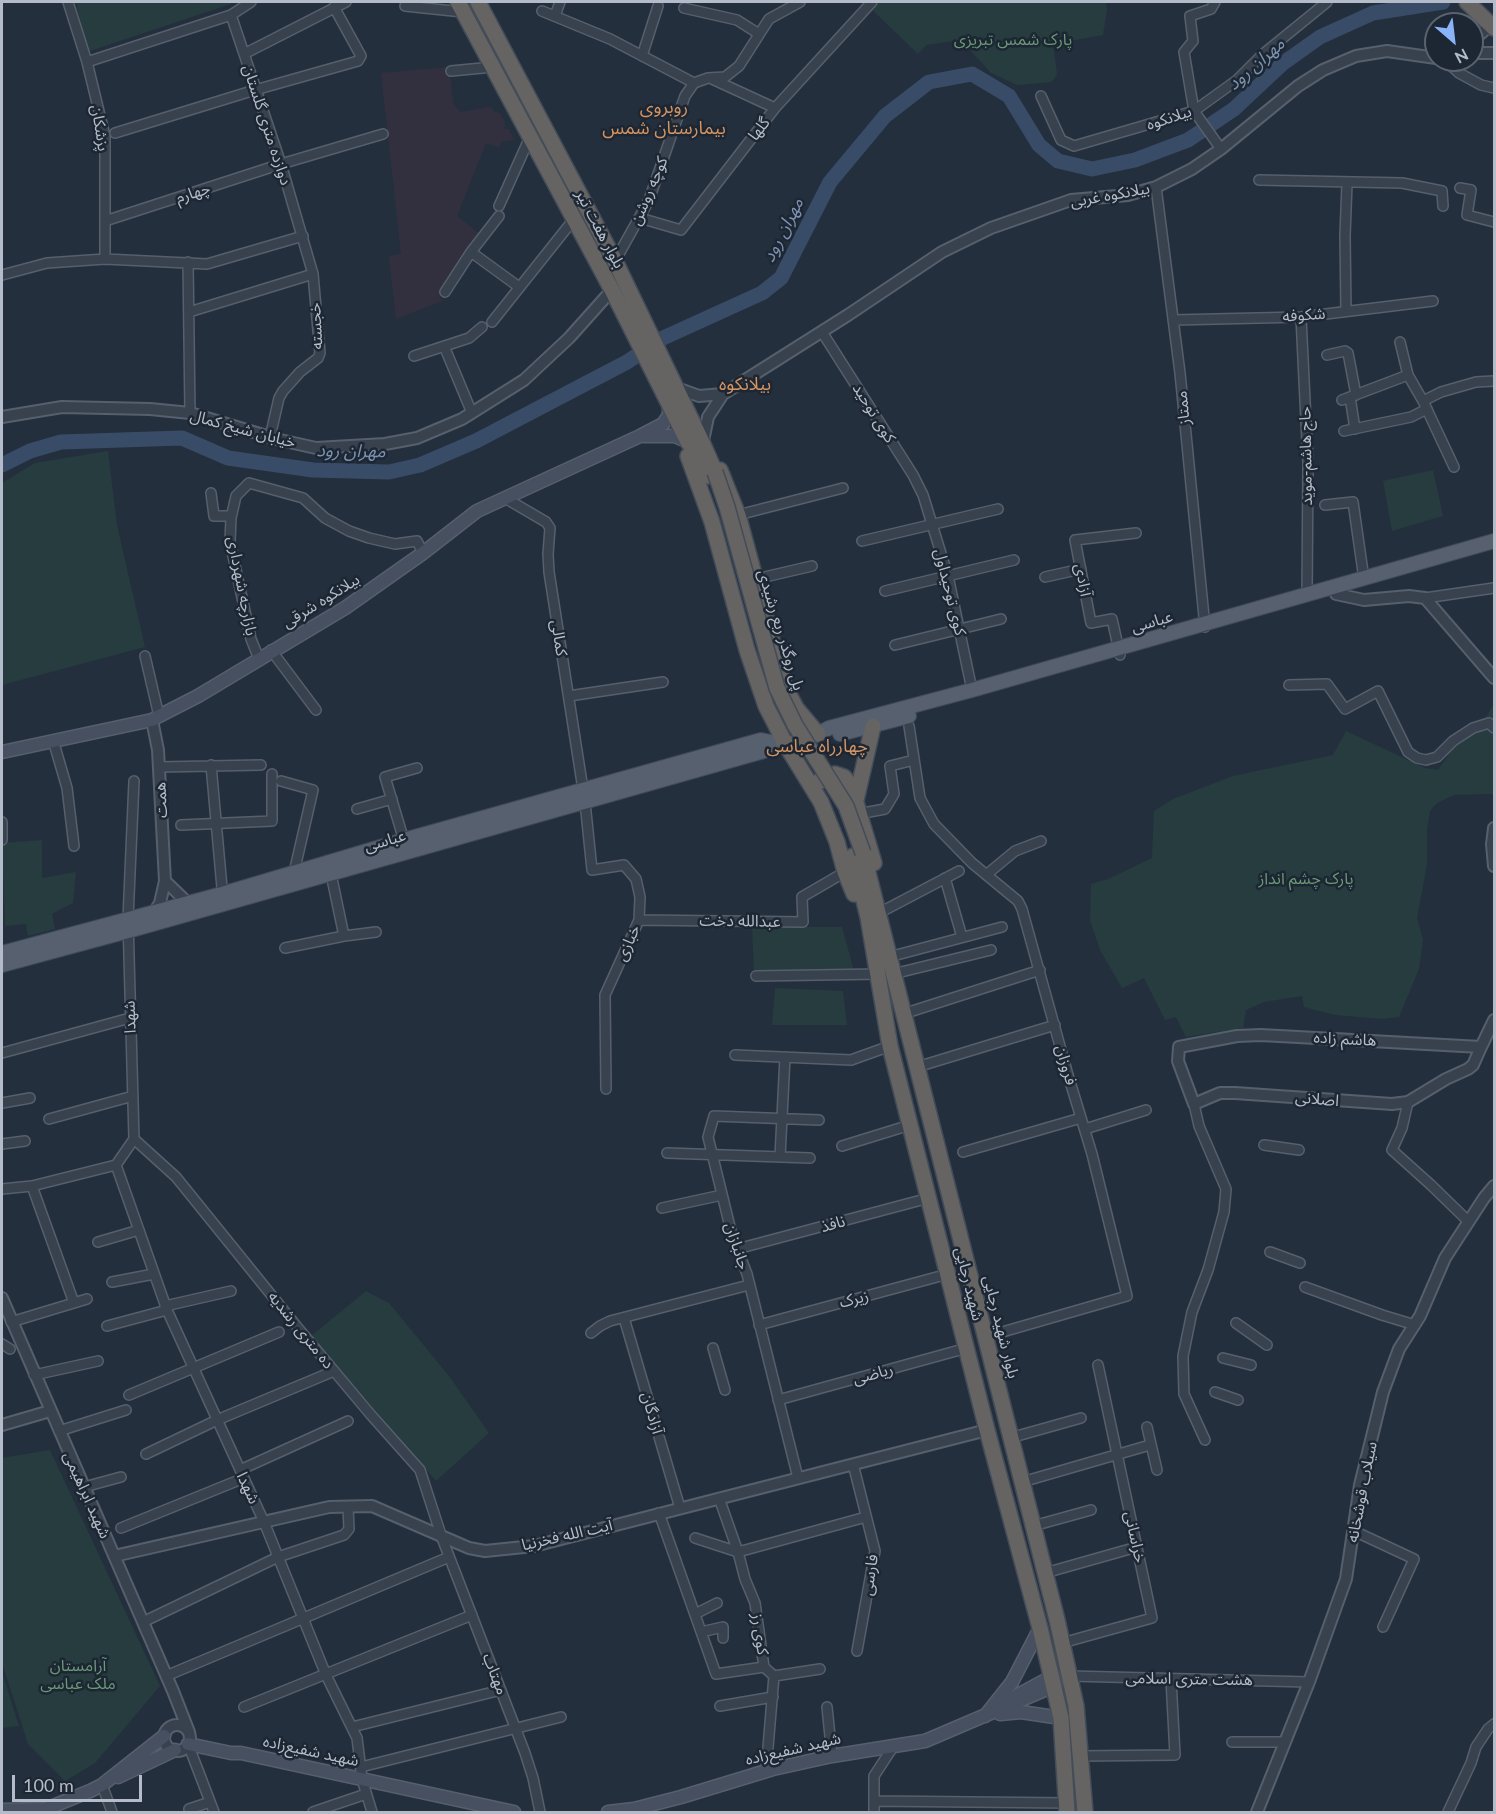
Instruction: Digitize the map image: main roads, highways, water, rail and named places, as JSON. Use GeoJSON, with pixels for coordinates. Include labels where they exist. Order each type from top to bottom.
{"type":"FeatureCollection","features":[{"type":"Feature","properties":{"kind":"highway","name":"بلوار هفت تیر"},"geometry":{"type":"LineString","coordinates":[[478,2],[615,261],[640,330],[658,367],[669,405],[698,444]]}},
{"type":"Feature","properties":{"kind":"highway"},"geometry":{"type":"LineString","coordinates":[[1467,2],[1493,26]]}},
{"type":"Feature","properties":{"kind":"highway","name":"بلوار هفت تیر"},"geometry":{"type":"LineString","coordinates":[[460,7],[612,290],[640,330]]}},
{"type":"Feature","properties":{"kind":"highway","name":"بلوار هفت تیر"},"geometry":{"type":"LineString","coordinates":[[658,367],[677,388],[711,474]]}},
{"type":"Feature","properties":{"kind":"highway"},"geometry":{"type":"LineString","coordinates":[[818,734],[796,708],[784,685],[738,515],[718,464],[698,444],[688,456],[712,522],[736,613],[766,706],[781,745],[814,789],[837,842],[845,872],[854,893],[874,915]]}},
{"type":"Feature","properties":{"kind":"highway","name":"پل روگذر ربع رشیدی"},"geometry":{"type":"LineString","coordinates":[[711,474],[727,507],[777,688],[795,725],[846,806],[858,855]]}},
{"type":"Feature","properties":{"kind":"highway"},"geometry":{"type":"LineString","coordinates":[[736,613],[752,620],[758,616],[763,606]]}},
{"type":"Feature","properties":{"kind":"highway"},"geometry":{"type":"LineString","coordinates":[[856,809],[873,726]]}},
{"type":"Feature","properties":{"kind":"highway"},"geometry":{"type":"LineString","coordinates":[[814,789],[817,783],[835,774],[844,777],[850,786],[877,875],[874,915]]}},
{"type":"Feature","properties":{"kind":"highway","name":"بلوار شهید رجایی"},"geometry":{"type":"LineString","coordinates":[[858,855],[874,915],[889,957],[886,974],[903,1014],[1062,1643],[1079,1730],[1085,1812]]}},
{"type":"Feature","properties":{"kind":"highway","name":"شهید رجایی"},"geometry":{"type":"LineString","coordinates":[[874,915],[886,974],[890,1046],[987,1430],[1040,1628],[1061,1718]]}},
{"type":"Feature","properties":{"kind":"highway"},"geometry":{"type":"LineString","coordinates":[[1061,1718],[1067,1808]]}},
{"type":"Feature","properties":{"kind":"main road","name":"بیلانکوه شرقی"},"geometry":{"type":"LineString","coordinates":[[2,752],[156,718],[198,696],[271,650],[345,608],[423,553],[477,511],[663,424],[669,415],[669,405]]}},
{"type":"Feature","properties":{"kind":"main road","name":"بیلانکوه شرقی"},"geometry":{"type":"LineString","coordinates":[[640,436],[675,436],[698,444]]}},
{"type":"Feature","properties":{"kind":"main road","name":"عباسى"},"geometry":{"type":"LineString","coordinates":[[818,734],[829,737],[873,726],[1307,595],[1494,542]]}},
{"type":"Feature","properties":{"kind":"main road","name":"عباسى"},"geometry":{"type":"LineString","coordinates":[[1205,627],[1336,594],[1494,547]]}},
{"type":"Feature","properties":{"kind":"main road","name":"عباسى"},"geometry":{"type":"LineString","coordinates":[[2,965],[128,925],[154,912],[192,907],[223,899],[584,796],[761,740],[781,745],[878,714],[1119,652]]}},
{"type":"Feature","properties":{"kind":"main road","name":"عباسى"},"geometry":{"type":"LineString","coordinates":[[292,879],[331,874],[406,846]]}},
{"type":"Feature","properties":{"kind":"main road","name":"عباسى"},"geometry":{"type":"LineString","coordinates":[[2,953],[128,925],[146,926],[192,907]]}},
{"type":"Feature","properties":{"kind":"main road"},"geometry":{"type":"LineString","coordinates":[[984,1717],[1012,1682],[1040,1628]]}},
{"type":"Feature","properties":{"kind":"main road"},"geometry":{"type":"LineString","coordinates":[[984,1717],[1017,1694],[1069,1676]]}},
{"type":"Feature","properties":{"kind":"main road"},"geometry":{"type":"LineString","coordinates":[[984,1717],[1020,1712],[1061,1718]]}},
{"type":"Feature","properties":{"kind":"main road","name":"شهید شفیع‌زاده"},"geometry":{"type":"LineString","coordinates":[[608,1812],[634,1809],[766,1771],[832,1756],[925,1742],[984,1717]]}},
{"type":"Feature","properties":{"kind":"main road"},"geometry":{"type":"LineString","coordinates":[[104,1784],[164,1736]]}},
{"type":"Feature","properties":{"kind":"main road","name":"شهید شفیع‌زاده"},"geometry":{"type":"LineString","coordinates":[[189,1738],[231,1753],[362,1773],[514,1812]]}},
{"type":"Feature","properties":{"kind":"main road"},"geometry":{"type":"LineString","coordinates":[[2,1810],[46,1809],[175,1750]]}},
{"type":"Feature","properties":{"kind":"waterway","name":"مهران رود"},"geometry":{"type":"LineString","coordinates":[[2,465],[30,451],[61,442],[182,438],[228,458],[313,470],[389,472],[420,465],[476,441],[627,362],[663,338],[762,293],[781,278],[830,182],[885,116],[929,82],[972,74],[1009,96],[1039,145],[1058,161],[1092,169],[1135,160],[1188,140],[1234,109],[1282,64],[1320,37],[1373,13],[1443,2]]}},
{"type":"Feature","properties":{"kind":"district","name":"روبروی بیمارستان شمس"},"geometry":{"type":"Point","coordinates":[664,117]}},
{"type":"Feature","properties":{"kind":"district","name":"بیلانکوه"},"geometry":{"type":"Point","coordinates":[745,384]}},
{"type":"Feature","properties":{"kind":"district","name":"چهارراه عباسی"},"geometry":{"type":"Point","coordinates":[817,746]}},
{"type":"Feature","properties":{"kind":"park label","name":"پارک شمس تبریزی"},"geometry":{"type":"Point","coordinates":[1013,40]}},
{"type":"Feature","properties":{"kind":"park label","name":"پارک چشم انداز"},"geometry":{"type":"Point","coordinates":[1306,879]}},
{"type":"Feature","properties":{"kind":"park label","name":"آرامستان ملک عباسی"},"geometry":{"type":"Point","coordinates":[78,1675]}}]}
